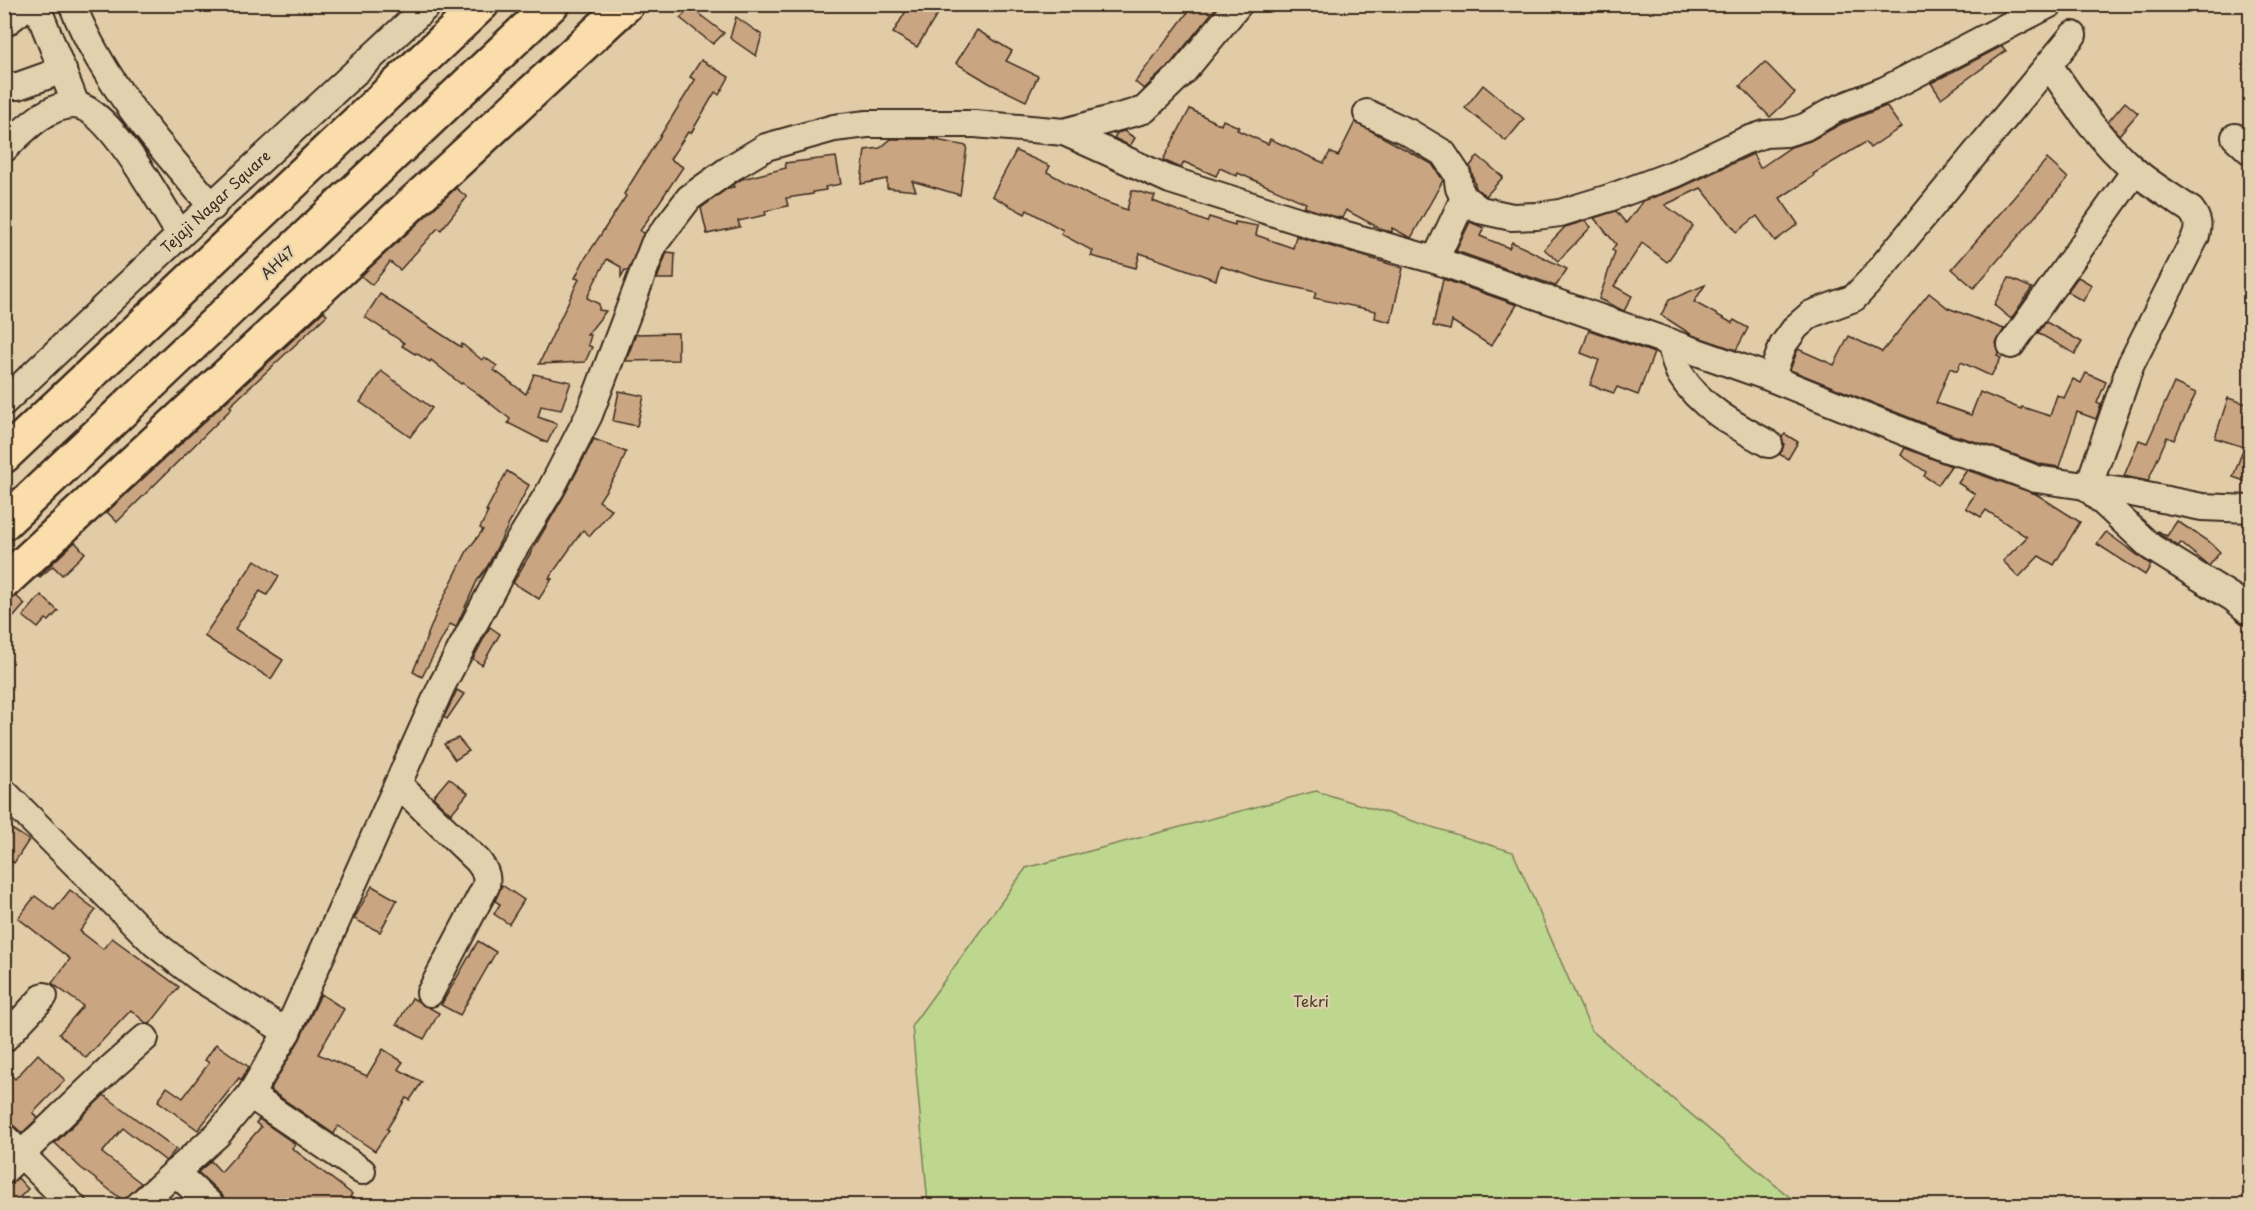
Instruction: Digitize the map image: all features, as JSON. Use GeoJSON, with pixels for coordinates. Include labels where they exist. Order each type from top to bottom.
{"type":"FeatureCollection","features":[{"type":"Feature","properties":{"kind":"highway"},"geometry":{"type":"LineString","coordinates":[[4,456],[482,4]]}},
{"type":"Feature","properties":{"kind":"highway","name":"AH47"},"geometry":{"type":"LineString","coordinates":[[4,523],[552,4]]}},
{"type":"Feature","properties":{"kind":"highway"},"geometry":{"type":"LineString","coordinates":[[4,582],[627,4]]}},
{"type":"Feature","properties":{"kind":"street"},"geometry":{"type":"LineString","coordinates":[[4,24],[30,4]]}},
{"type":"Feature","properties":{"kind":"street"},"geometry":{"type":"LineString","coordinates":[[36,4],[76,105]]}},
{"type":"Feature","properties":{"kind":"street"},"geometry":{"type":"LineString","coordinates":[[72,4],[80,25],[125,102],[161,148],[213,207]]}},
{"type":"Feature","properties":{"kind":"street","name":"Tejaji Nagar Square"},"geometry":{"type":"LineString","coordinates":[[4,402],[429,4]]}},
{"type":"Feature","properties":{"kind":"street"},"geometry":{"type":"LineString","coordinates":[[1064,132],[1144,110],[1183,72],[1239,4]]}},
{"type":"Feature","properties":{"kind":"street"},"geometry":{"type":"LineString","coordinates":[[1367,113],[1408,132],[1443,153],[1456,174],[1464,198],[1480,210],[1512,217],[1560,213],[1674,174],[1744,141],[1765,134],[1786,133],[1805,127],[1834,110],[1885,90],[2050,4]]}},
{"type":"Feature","properties":{"kind":"street"},"geometry":{"type":"LineString","coordinates":[[1771,378],[1783,345],[1796,327],[1811,314],[1840,305],[1860,292],[2073,35]]}},
{"type":"Feature","properties":{"kind":"street"},"geometry":{"type":"LineString","coordinates":[[2049,66],[2090,126],[2135,171],[2191,210],[2199,227],[2131,364],[2088,488]]}},
{"type":"Feature","properties":{"kind":"street"},"geometry":{"type":"LineString","coordinates":[[4,86],[18,86],[63,70]]}},
{"type":"Feature","properties":{"kind":"street"},"geometry":{"type":"LineString","coordinates":[[4,149],[42,116],[63,106],[76,105],[90,111],[101,120],[137,164],[180,235]]}},
{"type":"Feature","properties":{"kind":"street"},"geometry":{"type":"LineString","coordinates":[[138,1206],[218,1134],[250,1095],[287,1032],[442,685],[511,554],[551,489],[589,415],[654,244],[689,198],[731,168],[766,147],[834,128],[867,124],[975,124],[1064,132],[1170,180],[1325,229],[1436,260],[1771,378],[1947,449],[1986,460],[2036,480],[2127,492],[2202,507],[2250,509]]}},
{"type":"Feature","properties":{"kind":"street"},"geometry":{"type":"LineString","coordinates":[[2011,345],[2135,171]]}},
{"type":"Feature","properties":{"kind":"street"},"geometry":{"type":"LineString","coordinates":[[1436,260],[1464,198]]}},
{"type":"Feature","properties":{"kind":"street"},"geometry":{"type":"LineString","coordinates":[[1670,342],[1679,372],[1695,394],[1724,417],[1769,444]]}},
{"type":"Feature","properties":{"kind":"street"},"geometry":{"type":"LineString","coordinates":[[2088,488],[2151,547],[2233,598],[2250,612]]}},
{"type":"Feature","properties":{"kind":"street"},"geometry":{"type":"LineString","coordinates":[[398,784],[478,861],[488,879],[430,993]]}},
{"type":"Feature","properties":{"kind":"street"},"geometry":{"type":"LineString","coordinates":[[4,792],[155,944],[199,978],[287,1032]]}},
{"type":"Feature","properties":{"kind":"street"},"geometry":{"type":"LineString","coordinates":[[4,1039],[44,996]]}},
{"type":"Feature","properties":{"kind":"street"},"geometry":{"type":"LineString","coordinates":[[73,1206],[10,1154],[145,1038]]}},
{"type":"Feature","properties":{"kind":"street"},"geometry":{"type":"LineString","coordinates":[[250,1095],[362,1171]]}},
{"type":"Feature","properties":{"kind":"street"},"geometry":{"type":"LineString","coordinates":[[175,1172],[212,1206]]}},
{"type":"Feature","properties":{"kind":"green space","name":"Tekri"},"geometry":{"type":"Polygon","coordinates":[[[1316,791],[1513,852],[1591,1030],[1799,1205],[928,1205],[912,1025],[1026,868],[1316,791]]]}},
{"type":"Feature","properties":{"kind":"building"},"geometry":{"type":"Polygon","coordinates":[[[910,4],[926,4],[939,12],[917,47],[893,33],[910,4]]]}},
{"type":"Feature","properties":{"kind":"building"},"geometry":{"type":"Polygon","coordinates":[[[1194,4],[1219,4],[1172,62],[1144,89],[1135,82],[1194,4]]]}},
{"type":"Feature","properties":{"kind":"building"},"geometry":{"type":"Polygon","coordinates":[[[691,8],[724,33],[713,44],[680,18],[691,8]]]}},
{"type":"Feature","properties":{"kind":"building"},"geometry":{"type":"Polygon","coordinates":[[[736,17],[762,35],[756,56],[730,38],[736,17]]]}},
{"type":"Feature","properties":{"kind":"building"},"geometry":{"type":"Polygon","coordinates":[[[977,30],[1012,51],[1006,61],[1038,76],[1026,101],[989,83],[956,63],[977,30]]]}},
{"type":"Feature","properties":{"kind":"building"},"geometry":{"type":"Polygon","coordinates":[[[2002,46],[2006,51],[1941,98],[1931,83],[2002,46]]]}},
{"type":"Feature","properties":{"kind":"building"},"geometry":{"type":"Polygon","coordinates":[[[701,60],[729,77],[719,95],[715,92],[691,133],[688,132],[670,159],[683,167],[640,231],[644,233],[628,271],[625,270],[621,277],[621,267],[607,259],[595,281],[587,298],[599,304],[599,310],[606,311],[587,335],[591,335],[588,345],[592,347],[585,362],[539,364],[579,279],[575,278],[584,260],[626,196],[624,194],[695,80],[690,77],[701,60]]]}},
{"type":"Feature","properties":{"kind":"building"},"geometry":{"type":"Polygon","coordinates":[[[1765,62],[1795,93],[1770,117],[1740,86],[1765,62]]]}},
{"type":"Feature","properties":{"kind":"building"},"geometry":{"type":"Polygon","coordinates":[[[1483,85],[1524,119],[1506,141],[1465,108],[1483,85]]]}},
{"type":"Feature","properties":{"kind":"building"},"geometry":{"type":"Polygon","coordinates":[[[2125,102],[2138,113],[2119,135],[2108,122],[2125,102]]]}},
{"type":"Feature","properties":{"kind":"building"},"geometry":{"type":"Polygon","coordinates":[[[1886,106],[1901,127],[1870,148],[1866,142],[1813,174],[1814,176],[1780,198],[1798,224],[1775,241],[1757,216],[1737,232],[1701,188],[1665,205],[1693,226],[1667,262],[1642,243],[1614,286],[1632,296],[1624,311],[1599,299],[1615,252],[1612,250],[1616,244],[1594,218],[1616,211],[1626,223],[1643,201],[1680,188],[1753,154],[1760,168],[1791,147],[1810,141],[1841,124],[1886,106]]]}},
{"type":"Feature","properties":{"kind":"building"},"geometry":{"type":"Polygon","coordinates":[[[1190,109],[1221,125],[1223,120],[1239,127],[1237,130],[1268,144],[1270,139],[1324,163],[1330,152],[1338,156],[1355,122],[1432,164],[1443,180],[1411,238],[1392,228],[1392,232],[1383,230],[1346,210],[1342,218],[1329,215],[1304,207],[1306,203],[1238,173],[1237,176],[1220,168],[1216,176],[1184,162],[1181,168],[1163,160],[1190,109]]]}},
{"type":"Feature","properties":{"kind":"building"},"geometry":{"type":"Polygon","coordinates":[[[1124,131],[1135,138],[1130,146],[1114,138],[1117,133],[1124,131]]]}},
{"type":"Feature","properties":{"kind":"building"},"geometry":{"type":"Polygon","coordinates":[[[891,139],[931,139],[967,146],[960,195],[912,181],[916,191],[887,188],[887,179],[861,184],[865,150],[880,148],[891,139]]]}},
{"type":"Feature","properties":{"kind":"building"},"geometry":{"type":"Polygon","coordinates":[[[1016,151],[1050,166],[1047,172],[1092,197],[1127,210],[1132,190],[1155,196],[1153,201],[1207,222],[1209,217],[1235,225],[1235,222],[1258,226],[1256,235],[1293,248],[1296,236],[1403,268],[1391,322],[1375,318],[1376,311],[1314,298],[1316,292],[1266,281],[1220,266],[1216,280],[1140,253],[1136,268],[1091,256],[1093,251],[1061,234],[1063,230],[1027,210],[1025,214],[992,196],[1016,151]]]}},
{"type":"Feature","properties":{"kind":"building"},"geometry":{"type":"Polygon","coordinates":[[[1478,156],[1503,177],[1486,196],[1476,188],[1470,166],[1478,156]]]}},
{"type":"Feature","properties":{"kind":"building"},"geometry":{"type":"Polygon","coordinates":[[[836,157],[841,184],[825,187],[826,190],[813,192],[813,194],[786,198],[788,206],[765,211],[766,215],[738,221],[740,227],[707,234],[701,208],[728,188],[734,187],[733,185],[742,179],[786,168],[785,163],[836,157]]]}},
{"type":"Feature","properties":{"kind":"building"},"geometry":{"type":"Polygon","coordinates":[[[2047,159],[2068,178],[1974,288],[1952,269],[2047,159]]]}},
{"type":"Feature","properties":{"kind":"building"},"geometry":{"type":"Polygon","coordinates":[[[456,188],[467,197],[441,230],[438,228],[400,270],[390,262],[372,285],[361,276],[456,188]]]}},
{"type":"Feature","properties":{"kind":"building"},"geometry":{"type":"Polygon","coordinates":[[[1585,221],[1591,227],[1558,261],[1544,249],[1565,227],[1585,221]]]}},
{"type":"Feature","properties":{"kind":"building"},"geometry":{"type":"Polygon","coordinates":[[[1470,222],[1484,228],[1480,236],[1509,248],[1512,242],[1567,269],[1556,286],[1456,251],[1470,222]]]}},
{"type":"Feature","properties":{"kind":"building"},"geometry":{"type":"Polygon","coordinates":[[[667,252],[675,253],[674,279],[657,279],[667,252]]]}},
{"type":"Feature","properties":{"kind":"building"},"geometry":{"type":"Polygon","coordinates":[[[2078,277],[2092,285],[2083,301],[2067,292],[2078,277]]]}},
{"type":"Feature","properties":{"kind":"building"},"geometry":{"type":"Polygon","coordinates":[[[2009,278],[2032,288],[2011,319],[1994,305],[2009,278]]]}},
{"type":"Feature","properties":{"kind":"building"},"geometry":{"type":"Polygon","coordinates":[[[1443,279],[1517,305],[1491,346],[1452,321],[1450,330],[1433,326],[1443,279]]]}},
{"type":"Feature","properties":{"kind":"building"},"geometry":{"type":"Polygon","coordinates":[[[1705,285],[1694,302],[1732,323],[1734,320],[1748,328],[1736,350],[1692,335],[1661,315],[1669,300],[1705,285]]]}},
{"type":"Feature","properties":{"kind":"building"},"geometry":{"type":"Polygon","coordinates":[[[1929,293],[1948,308],[2004,329],[1996,343],[1999,353],[1997,356],[2001,358],[1991,376],[1961,362],[1957,371],[1950,368],[1936,403],[1971,415],[1980,392],[2021,409],[2022,407],[2050,416],[2057,395],[2064,398],[2073,379],[2081,383],[2086,373],[2106,382],[2097,403],[2101,405],[2096,419],[2077,412],[2059,467],[2040,464],[1953,435],[1790,370],[1798,349],[1834,365],[1849,336],[1882,352],[1929,293]]]}},
{"type":"Feature","properties":{"kind":"building"},"geometry":{"type":"Polygon","coordinates":[[[380,294],[461,347],[462,344],[482,360],[484,357],[497,366],[494,370],[526,394],[534,374],[571,382],[561,410],[541,406],[538,417],[557,424],[547,443],[508,423],[510,419],[474,391],[461,384],[431,360],[430,362],[402,346],[404,343],[365,317],[380,294]]]}},
{"type":"Feature","properties":{"kind":"building"},"geometry":{"type":"Polygon","coordinates":[[[324,311],[327,315],[230,406],[232,408],[117,522],[107,512],[324,311]]]}},
{"type":"Feature","properties":{"kind":"building"},"geometry":{"type":"Polygon","coordinates":[[[2046,322],[2082,342],[2075,354],[2038,333],[2046,322]]]}},
{"type":"Feature","properties":{"kind":"building"},"geometry":{"type":"Polygon","coordinates":[[[1589,330],[1654,353],[1638,395],[1617,387],[1614,393],[1590,385],[1599,360],[1581,353],[1589,330]]]}},
{"type":"Feature","properties":{"kind":"building"},"geometry":{"type":"Polygon","coordinates":[[[678,333],[678,360],[626,361],[636,334],[678,333]]]}},
{"type":"Feature","properties":{"kind":"building"},"geometry":{"type":"Polygon","coordinates":[[[381,371],[432,408],[410,437],[360,402],[381,371]]]}},
{"type":"Feature","properties":{"kind":"building"},"geometry":{"type":"Polygon","coordinates":[[[2174,383],[2196,393],[2174,440],[2167,437],[2148,481],[2124,476],[2139,440],[2147,443],[2174,383]]]}},
{"type":"Feature","properties":{"kind":"building"},"geometry":{"type":"Polygon","coordinates":[[[619,391],[644,396],[637,426],[613,421],[619,391]]]}},
{"type":"Feature","properties":{"kind":"building"},"geometry":{"type":"Polygon","coordinates":[[[2228,398],[2250,405],[2250,483],[2233,477],[2244,447],[2215,438],[2228,398]]]}},
{"type":"Feature","properties":{"kind":"building"},"geometry":{"type":"Polygon","coordinates":[[[1785,434],[1798,442],[1788,459],[1779,454],[1784,444],[1782,437],[1785,434]]]}},
{"type":"Feature","properties":{"kind":"building"},"geometry":{"type":"Polygon","coordinates":[[[594,439],[626,452],[619,470],[599,501],[612,510],[590,536],[583,530],[549,578],[552,579],[539,599],[513,583],[594,439]]]}},
{"type":"Feature","properties":{"kind":"building"},"geometry":{"type":"Polygon","coordinates":[[[1905,448],[1951,466],[1938,485],[1924,476],[1926,472],[1901,455],[1905,448]]]}},
{"type":"Feature","properties":{"kind":"building"},"geometry":{"type":"Polygon","coordinates":[[[1967,470],[2036,494],[2080,522],[2054,565],[2039,556],[2019,577],[2003,561],[2027,537],[1986,510],[1981,517],[1966,508],[1975,494],[1958,483],[1967,470]]]}},
{"type":"Feature","properties":{"kind":"building"},"geometry":{"type":"Polygon","coordinates":[[[507,471],[529,485],[487,567],[477,581],[456,627],[450,624],[422,677],[413,672],[438,609],[467,551],[483,530],[480,528],[488,512],[486,511],[507,471]]]}},
{"type":"Feature","properties":{"kind":"building"},"geometry":{"type":"Polygon","coordinates":[[[2177,521],[2212,544],[2220,552],[2209,566],[2181,543],[2178,546],[2157,532],[2167,536],[2177,521]]]}},
{"type":"Feature","properties":{"kind":"building"},"geometry":{"type":"Polygon","coordinates":[[[2106,532],[2151,565],[2145,575],[2097,544],[2106,532]]]}},
{"type":"Feature","properties":{"kind":"building"},"geometry":{"type":"Polygon","coordinates":[[[75,542],[85,553],[62,575],[53,566],[39,576],[75,542]]]}},
{"type":"Feature","properties":{"kind":"building"},"geometry":{"type":"Polygon","coordinates":[[[255,560],[279,576],[267,595],[260,591],[235,629],[283,660],[271,679],[204,636],[255,560]]]}},
{"type":"Feature","properties":{"kind":"building"},"geometry":{"type":"Polygon","coordinates":[[[41,595],[58,611],[38,628],[23,616],[41,595]]]}},
{"type":"Feature","properties":{"kind":"building"},"geometry":{"type":"Polygon","coordinates":[[[16,596],[25,604],[4,628],[4,600],[16,596]]]}},
{"type":"Feature","properties":{"kind":"building"},"geometry":{"type":"Polygon","coordinates":[[[490,627],[500,634],[482,665],[473,659],[490,627]]]}},
{"type":"Feature","properties":{"kind":"building"},"geometry":{"type":"Polygon","coordinates":[[[457,690],[464,694],[447,719],[444,717],[457,690]]]}},
{"type":"Feature","properties":{"kind":"building"},"geometry":{"type":"Polygon","coordinates":[[[458,738],[469,751],[455,760],[444,744],[458,738]]]}},
{"type":"Feature","properties":{"kind":"building"},"geometry":{"type":"Polygon","coordinates":[[[449,778],[468,793],[451,814],[433,797],[449,778]]]}},
{"type":"Feature","properties":{"kind":"building"},"geometry":{"type":"Polygon","coordinates":[[[4,824],[29,840],[14,863],[4,857],[4,824]]]}},
{"type":"Feature","properties":{"kind":"building"},"geometry":{"type":"Polygon","coordinates":[[[502,885],[524,900],[509,924],[494,914],[500,904],[495,901],[502,885]]]}},
{"type":"Feature","properties":{"kind":"building"},"geometry":{"type":"Polygon","coordinates":[[[372,886],[397,900],[380,932],[354,919],[372,886]]]}},
{"type":"Feature","properties":{"kind":"building"},"geometry":{"type":"Polygon","coordinates":[[[70,890],[96,910],[80,931],[103,949],[112,938],[179,987],[150,1024],[131,1010],[86,1058],[59,1034],[83,1006],[52,983],[70,959],[18,918],[35,896],[54,910],[70,890]]]}},
{"type":"Feature","properties":{"kind":"building"},"geometry":{"type":"Polygon","coordinates":[[[478,941],[496,952],[460,1015],[441,1005],[478,941]]]}},
{"type":"Feature","properties":{"kind":"building"},"geometry":{"type":"Polygon","coordinates":[[[321,994],[344,1009],[318,1054],[367,1076],[383,1049],[403,1062],[398,1069],[422,1082],[410,1100],[406,1098],[375,1151],[338,1126],[334,1134],[270,1090],[300,1039],[321,994]]]}},
{"type":"Feature","properties":{"kind":"building"},"geometry":{"type":"Polygon","coordinates":[[[412,998],[439,1013],[424,1039],[397,1024],[412,998]]]}},
{"type":"Feature","properties":{"kind":"building"},"geometry":{"type":"Polygon","coordinates":[[[216,1044],[249,1067],[241,1080],[239,1078],[198,1130],[158,1101],[167,1087],[183,1098],[209,1063],[205,1060],[216,1044]]]}},
{"type":"Feature","properties":{"kind":"building"},"geometry":{"type":"Polygon","coordinates":[[[38,1054],[65,1080],[33,1113],[38,1118],[22,1133],[14,1126],[4,1122],[4,1069],[15,1079],[38,1054]]]}},
{"type":"Feature","properties":{"kind":"building"},"geometry":{"type":"Polygon","coordinates":[[[104,1095],[176,1149],[166,1161],[123,1128],[102,1153],[141,1183],[124,1201],[81,1168],[55,1143],[104,1095]]]}},
{"type":"Feature","properties":{"kind":"building"},"geometry":{"type":"Polygon","coordinates":[[[259,1119],[295,1144],[292,1148],[352,1194],[350,1197],[361,1206],[227,1206],[222,1195],[198,1172],[211,1161],[221,1172],[261,1127],[256,1123],[259,1119]]]}},
{"type":"Feature","properties":{"kind":"building"},"geometry":{"type":"Polygon","coordinates":[[[18,1178],[28,1189],[11,1206],[4,1206],[4,1186],[18,1178]]]}}]}
